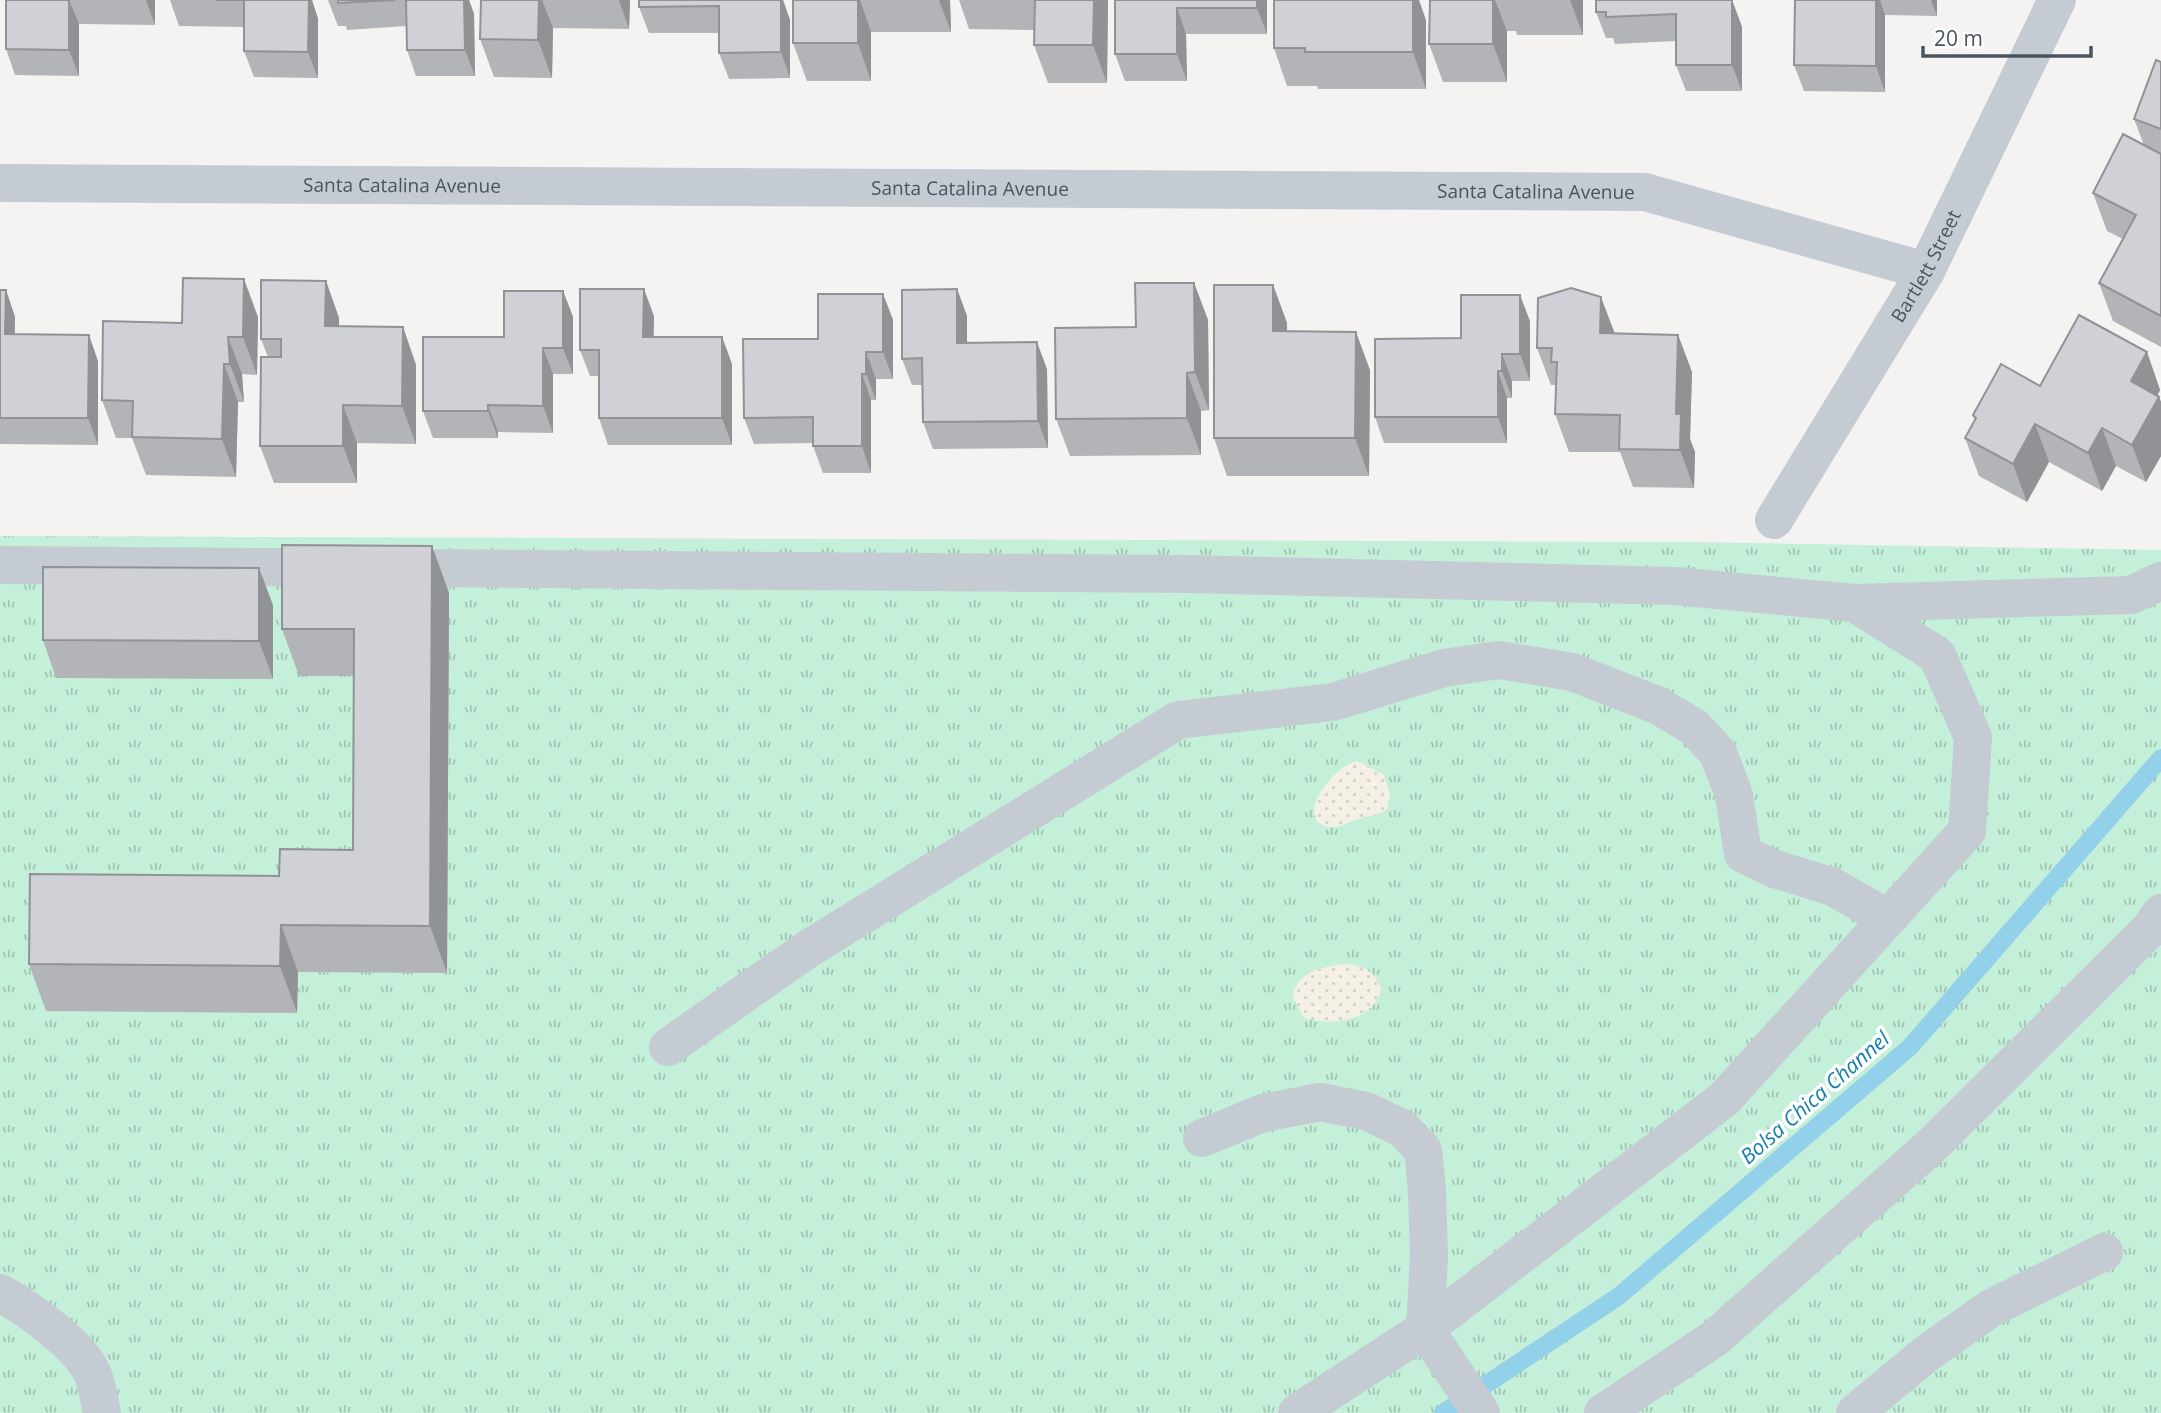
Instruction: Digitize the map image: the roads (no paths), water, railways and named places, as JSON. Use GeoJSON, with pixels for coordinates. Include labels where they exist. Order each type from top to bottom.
{"type":"FeatureCollection","features":[{"type":"Feature","properties":{"kind":"street","name":"Bartlett Street"},"geometry":{"type":"LineString","coordinates":[[1774,520],[1926,271],[2057,0]]}},
{"type":"Feature","properties":{"kind":"street","name":"Santa Catalina Avenue"},"geometry":{"type":"LineString","coordinates":[[0,183],[1645,192],[1926,271]]}},
{"type":"Feature","properties":{"kind":"street"},"geometry":{"type":"LineString","coordinates":[[0,565],[1186,573],[1675,586],[1854,603],[2131,595],[2161,581]]}},
{"type":"Feature","properties":{"kind":"street"},"geometry":{"type":"LineString","coordinates":[[1297,1413],[1432,1340],[1724,1099],[1967,831],[1973,737],[1937,654],[1854,603]]}},
{"type":"Feature","properties":{"kind":"street"},"geometry":{"type":"LineString","coordinates":[[668,1047],[808,949],[1178,720],[1333,702],[1444,668],[1499,660],[1572,672],[1657,705],[1694,727],[1718,753],[1734,795],[1743,854],[1772,868],[1833,887],[1887,918]]}},
{"type":"Feature","properties":{"kind":"street"},"geometry":{"type":"LineString","coordinates":[[1602,1413],[1715,1338],[1920,1156],[2149,930],[2161,913]]}},
{"type":"Feature","properties":{"kind":"street"},"geometry":{"type":"LineString","coordinates":[[1202,1138],[1263,1113],[1320,1102],[1366,1111],[1402,1128],[1423,1150],[1432,1340],[1481,1413]]}},
{"type":"Feature","properties":{"kind":"street"},"geometry":{"type":"LineString","coordinates":[[1855,1413],[1926,1354],[1991,1308],[2105,1252]]}},
{"type":"Feature","properties":{"kind":"street"},"geometry":{"type":"LineString","coordinates":[[0,1293],[20,1303],[65,1339],[93,1374],[102,1413]]}},
{"type":"Feature","properties":{"kind":"waterway","name":"Bolsa Chica Channel"},"geometry":{"type":"LineString","coordinates":[[1443,1413],[1619,1296],[1910,1047],[2161,758]]}}]}
